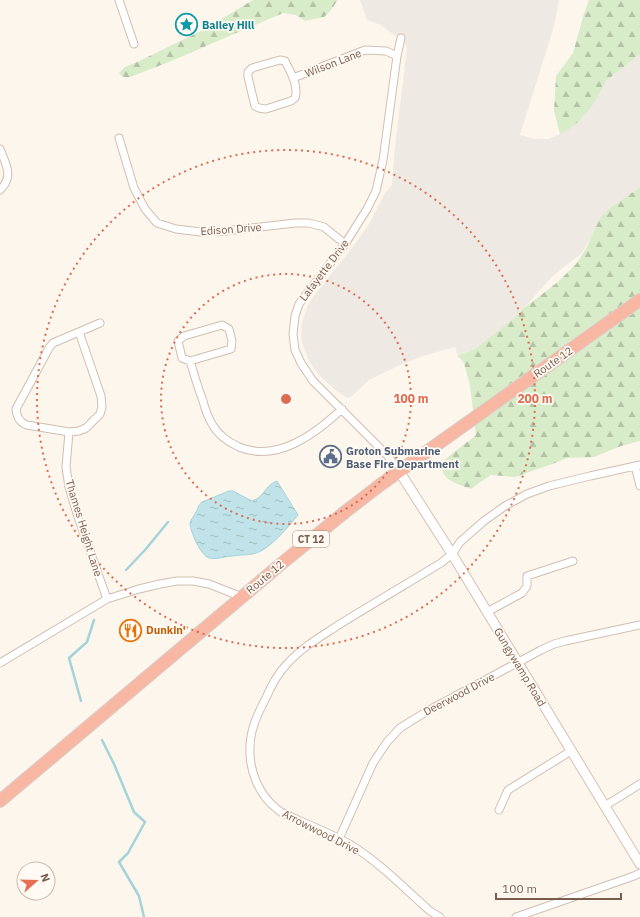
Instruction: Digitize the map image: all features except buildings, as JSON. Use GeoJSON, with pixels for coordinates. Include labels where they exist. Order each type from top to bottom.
{"type":"FeatureCollection","features":[{"type":"Feature","properties":{"kind":"highway","name":"Route 12"},"geometry":{"type":"LineString","coordinates":[[0,801],[242,597],[373,490],[640,300]]}},
{"type":"Feature","properties":{"kind":"street"},"geometry":{"type":"LineString","coordinates":[[119,0],[134,44]]}},
{"type":"Feature","properties":{"kind":"street","name":"Lafayette Drive"},"geometry":{"type":"LineString","coordinates":[[399,471],[387,455],[313,380],[301,364],[295,350],[293,334],[295,316],[299,304],[345,244],[367,209],[376,191],[383,160],[397,56],[401,38]]}},
{"type":"Feature","properties":{"kind":"street","name":"Wilson Lane"},"geometry":{"type":"LineString","coordinates":[[293,78],[365,50],[386,51],[397,56]]}},
{"type":"Feature","properties":{"kind":"street","name":"Wilson Lane"},"geometry":{"type":"LineString","coordinates":[[280,60],[285,61],[293,78],[296,94],[295,98],[291,101],[266,109],[255,106],[248,77],[249,70],[280,60]]}},
{"type":"Feature","properties":{"kind":"street","name":"Edison Drive"},"geometry":{"type":"LineString","coordinates":[[119,138],[134,188],[145,209],[157,223],[176,229],[201,232],[225,231],[295,222],[309,223],[324,227],[345,244]]}},
{"type":"Feature","properties":{"kind":"street"},"geometry":{"type":"LineString","coordinates":[[0,149],[8,176],[6,185],[0,190]]}},
{"type":"Feature","properties":{"kind":"street"},"geometry":{"type":"LineString","coordinates":[[79,332],[101,396],[102,407],[100,414],[86,428],[79,431],[69,432],[23,423],[19,420],[16,414],[16,409],[49,348],[53,343],[100,323]]}},
{"type":"Feature","properties":{"kind":"street"},"geometry":{"type":"LineString","coordinates":[[222,325],[229,329],[232,341],[231,348],[190,361],[182,358],[178,341],[184,336],[222,325]]}},
{"type":"Feature","properties":{"kind":"street"},"geometry":{"type":"LineString","coordinates":[[190,361],[206,412],[212,424],[220,435],[231,443],[244,449],[273,451],[285,448],[303,439],[342,409]]}},
{"type":"Feature","properties":{"kind":"street","name":"Thames Height Lane"},"geometry":{"type":"LineString","coordinates":[[69,432],[66,467],[69,487],[107,599]]}},
{"type":"Feature","properties":{"kind":"street"},"geometry":{"type":"LineString","coordinates":[[638,465],[640,486]]}},
{"type":"Feature","properties":{"kind":"street","name":"Arrowwood Drive"},"geometry":{"type":"LineString","coordinates":[[440,917],[430,911],[372,859],[349,844],[278,810],[268,801],[259,788],[253,773],[250,758],[250,742],[256,718],[278,674],[298,653],[356,614],[441,563],[452,554],[460,542],[505,506],[527,494],[549,486],[638,465]]}},
{"type":"Feature","properties":{"kind":"street","name":"Gungywamp Road"},"geometry":{"type":"LineString","coordinates":[[399,471],[452,554],[640,864]]}},
{"type":"Feature","properties":{"kind":"street"},"geometry":{"type":"LineString","coordinates":[[487,612],[522,593],[527,586],[527,576],[573,561]]}},
{"type":"Feature","properties":{"kind":"street"},"geometry":{"type":"LineString","coordinates":[[0,663],[107,599],[152,586],[177,581],[193,581],[209,584],[242,597]]}},
{"type":"Feature","properties":{"kind":"street","name":"Deerwood Drive"},"geometry":{"type":"LineString","coordinates":[[339,839],[373,762],[387,742],[400,728],[518,662],[554,644],[640,625]]}},
{"type":"Feature","properties":{"kind":"street"},"geometry":{"type":"LineString","coordinates":[[499,810],[508,790],[571,751]]}},
{"type":"Feature","properties":{"kind":"street"},"geometry":{"type":"LineString","coordinates":[[605,806],[640,784]]}},
{"type":"Feature","properties":{"kind":"street"},"geometry":{"type":"LineString","coordinates":[[516,917],[640,873]]}},
{"type":"Feature","properties":{"kind":"shaded area"},"geometry":{"type":"Polygon","coordinates":[[[360,0],[559,0],[554,26],[520,135],[535,139],[549,139],[568,130],[578,122],[595,102],[606,81],[640,54],[640,187],[610,208],[581,254],[550,279],[513,319],[476,348],[458,356],[455,347],[423,356],[369,380],[351,397],[347,398],[335,390],[320,376],[310,363],[301,339],[302,323],[307,307],[313,297],[355,244],[369,224],[385,193],[392,185],[395,146],[407,49],[405,43],[381,25],[367,20],[360,0]]]}},
{"type":"Feature","properties":{"kind":"green space"},"geometry":{"type":"Polygon","coordinates":[[[253,0],[338,0],[324,17],[305,21],[296,15],[283,13],[169,62],[130,77],[123,77],[119,73],[125,67],[201,31],[253,0]]]}},
{"type":"Feature","properties":{"kind":"green space"},"geometry":{"type":"Polygon","coordinates":[[[589,0],[640,0],[640,54],[606,81],[595,102],[588,111],[578,122],[560,134],[554,111],[556,76],[573,53],[589,0]]]}},
{"type":"Feature","properties":{"kind":"green space"},"geometry":{"type":"Polygon","coordinates":[[[640,187],[640,441],[621,446],[594,457],[567,458],[515,477],[491,475],[471,489],[449,480],[443,473],[443,461],[476,435],[470,386],[464,363],[458,356],[476,348],[558,282],[577,263],[587,247],[600,218],[610,208],[640,187]]]}},
{"type":"Feature","properties":{"kind":"water"},"geometry":{"type":"Polygon","coordinates":[[[277,481],[298,515],[281,534],[266,548],[254,554],[215,559],[206,556],[196,543],[190,527],[191,520],[201,503],[229,491],[233,491],[252,501],[260,497],[270,485],[277,481]]]}},
{"type":"Feature","properties":{"kind":"waterway"},"geometry":{"type":"LineString","coordinates":[[126,570],[168,522]]}},
{"type":"Feature","properties":{"kind":"waterway"},"geometry":{"type":"LineString","coordinates":[[81,701],[69,658],[87,642],[94,620]]}},
{"type":"Feature","properties":{"kind":"waterway"},"geometry":{"type":"LineString","coordinates":[[102,740],[114,764],[134,812],[145,822],[128,853],[119,862],[139,896],[144,917]]}},
{"type":"Feature","properties":{"kind":"place","name":"Bailey Hill"},"geometry":{"type":"Point","coordinates":[187,25]}},
{"type":"Feature","properties":{"kind":"place","name":"Groton Submarine Base Fire Department"},"geometry":{"type":"Point","coordinates":[330,457]}},
{"type":"Feature","properties":{"kind":"place","name":"Dunkin'"},"geometry":{"type":"Point","coordinates":[130,630]}}]}
